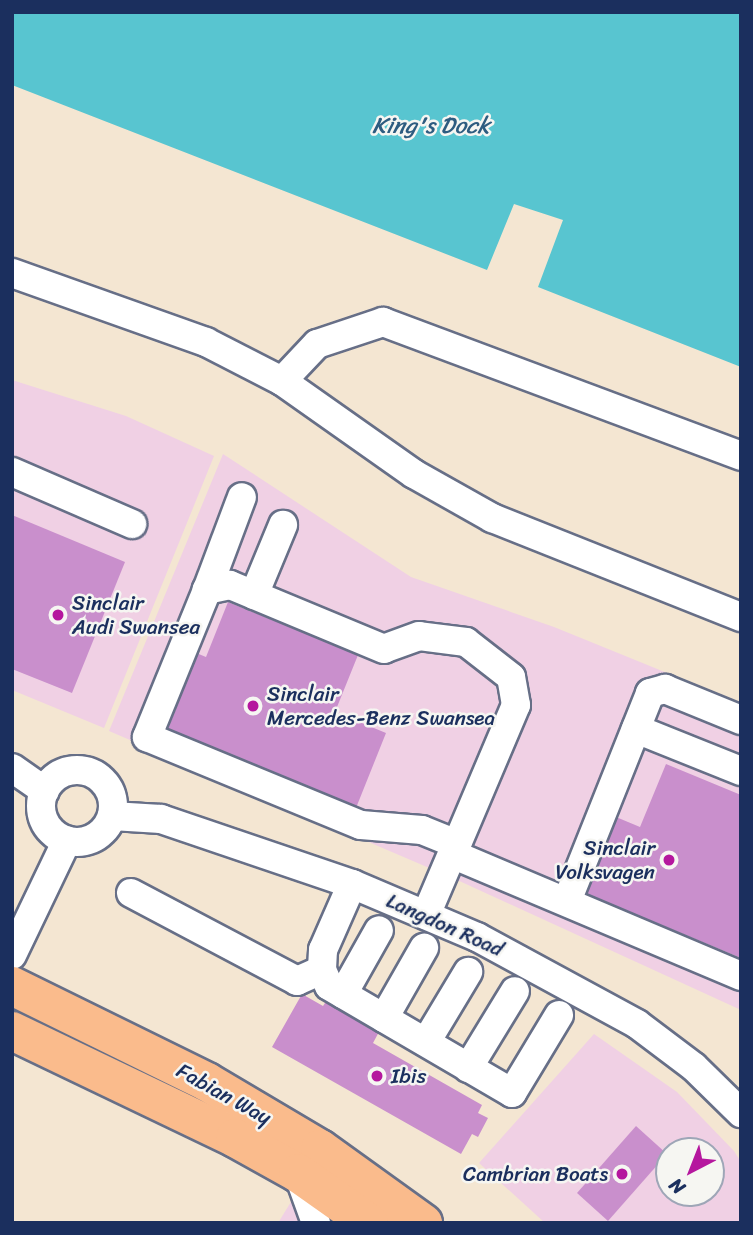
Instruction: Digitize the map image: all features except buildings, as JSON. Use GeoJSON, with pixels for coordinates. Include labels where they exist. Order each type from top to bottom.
{"type":"FeatureCollection","features":[{"type":"Feature","properties":{"kind":"highway","name":"Fabian Way"},"geometry":{"type":"LineString","coordinates":[[12,986],[207,1082],[320,1149],[423,1223]]}},
{"type":"Feature","properties":{"kind":"highway","name":"Fabian Way"},"geometry":{"type":"LineString","coordinates":[[12,1031],[200,1119],[298,1173],[369,1223]]}},
{"type":"Feature","properties":{"kind":"street"},"geometry":{"type":"LineString","coordinates":[[12,273],[206,342],[282,381],[414,474],[492,518],[741,617]]}},
{"type":"Feature","properties":{"kind":"street"},"geometry":{"type":"LineString","coordinates":[[282,381],[317,344],[383,322],[741,456]]}},
{"type":"Feature","properties":{"kind":"street"},"geometry":{"type":"LineString","coordinates":[[12,472],[132,524]]}},
{"type":"Feature","properties":{"kind":"street"},"geometry":{"type":"LineString","coordinates":[[242,497],[147,737],[361,825],[422,830],[455,849],[568,901],[741,976]]}},
{"type":"Feature","properties":{"kind":"street"},"geometry":{"type":"LineString","coordinates":[[254,595],[283,525]]}},
{"type":"Feature","properties":{"kind":"street"},"geometry":{"type":"LineString","coordinates":[[207,590],[230,586],[384,649],[419,636],[466,642],[511,677],[516,705],[426,915]]}},
{"type":"Feature","properties":{"kind":"street"},"geometry":{"type":"LineString","coordinates":[[568,901],[650,693],[665,689],[741,720]]}},
{"type":"Feature","properties":{"kind":"street"},"geometry":{"type":"LineString","coordinates":[[636,729],[741,771]]}},
{"type":"Feature","properties":{"kind":"street"},"geometry":{"type":"LineString","coordinates":[[12,768],[45,791]]}},
{"type":"Feature","properties":{"kind":"street"},"geometry":{"type":"LineString","coordinates":[[84,771],[104,782],[113,804],[112,816],[99,834],[89,840],[66,840],[48,826],[42,803],[45,791],[61,774],[84,771]]}},
{"type":"Feature","properties":{"kind":"street","name":"Langdon Road"},"geometry":{"type":"LineString","coordinates":[[112,816],[161,819],[352,884],[523,960],[637,1024],[694,1068],[741,1113]]}},
{"type":"Feature","properties":{"kind":"street"},"geometry":{"type":"LineString","coordinates":[[12,954],[66,840]]}},
{"type":"Feature","properties":{"kind":"street"},"geometry":{"type":"LineString","coordinates":[[352,884],[323,950],[322,970],[330,986],[512,1093],[559,1015]]}},
{"type":"Feature","properties":{"kind":"street"},"geometry":{"type":"LineString","coordinates":[[131,893],[297,981],[322,970]]}},
{"type":"Feature","properties":{"kind":"street"},"geometry":{"type":"LineString","coordinates":[[343,994],[379,930]]}},
{"type":"Feature","properties":{"kind":"street"},"geometry":{"type":"LineString","coordinates":[[384,1018],[424,948]]}},
{"type":"Feature","properties":{"kind":"street"},"geometry":{"type":"LineString","coordinates":[[426,1042],[468,972]]}},
{"type":"Feature","properties":{"kind":"street"},"geometry":{"type":"LineString","coordinates":[[468,1068],[514,991]]}},
{"type":"Feature","properties":{"kind":"street"},"geometry":{"type":"LineString","coordinates":[[298,1173],[316,1223]]}},
{"type":"Feature","properties":{"kind":"shaded area"},"geometry":{"type":"Polygon","coordinates":[[[12,380],[126,416],[214,456],[104,728],[12,690],[12,380]]]}},
{"type":"Feature","properties":{"kind":"shaded area"},"geometry":{"type":"Polygon","coordinates":[[[223,454],[411,577],[554,627],[741,703],[741,1010],[455,879],[109,731],[223,454]]]}},
{"type":"Feature","properties":{"kind":"shaded area"},"geometry":{"type":"Polygon","coordinates":[[[594,1034],[677,1092],[720,1137],[655,1137],[655,1207],[725,1207],[725,1142],[741,1162],[741,1223],[545,1223],[479,1163],[594,1034]]]}},
{"type":"Feature","properties":{"kind":"shaded area"},"geometry":{"type":"Polygon","coordinates":[[[294,1197],[330,1223],[278,1223],[294,1197]]]}},
{"type":"Feature","properties":{"kind":"water","name":"King's Dock"},"geometry":{"type":"Polygon","coordinates":[[[12,12],[741,12],[741,367],[538,287],[563,220],[514,204],[487,270],[12,85],[12,12]]]}},
{"type":"Feature","properties":{"kind":"place","name":"Sinclair Audi Swansea"},"geometry":{"type":"Point","coordinates":[58,615]}},
{"type":"Feature","properties":{"kind":"place","name":"Sinclair Mercedes-Benz Swansea"},"geometry":{"type":"Point","coordinates":[253,706]}},
{"type":"Feature","properties":{"kind":"place","name":"Sinclair Volksvagen"},"geometry":{"type":"Point","coordinates":[669,860]}},
{"type":"Feature","properties":{"kind":"place","name":"Ibis"},"geometry":{"type":"Point","coordinates":[377,1076]}},
{"type":"Feature","properties":{"kind":"place","name":"Cambrian Boats"},"geometry":{"type":"Point","coordinates":[622,1174]}}]}
